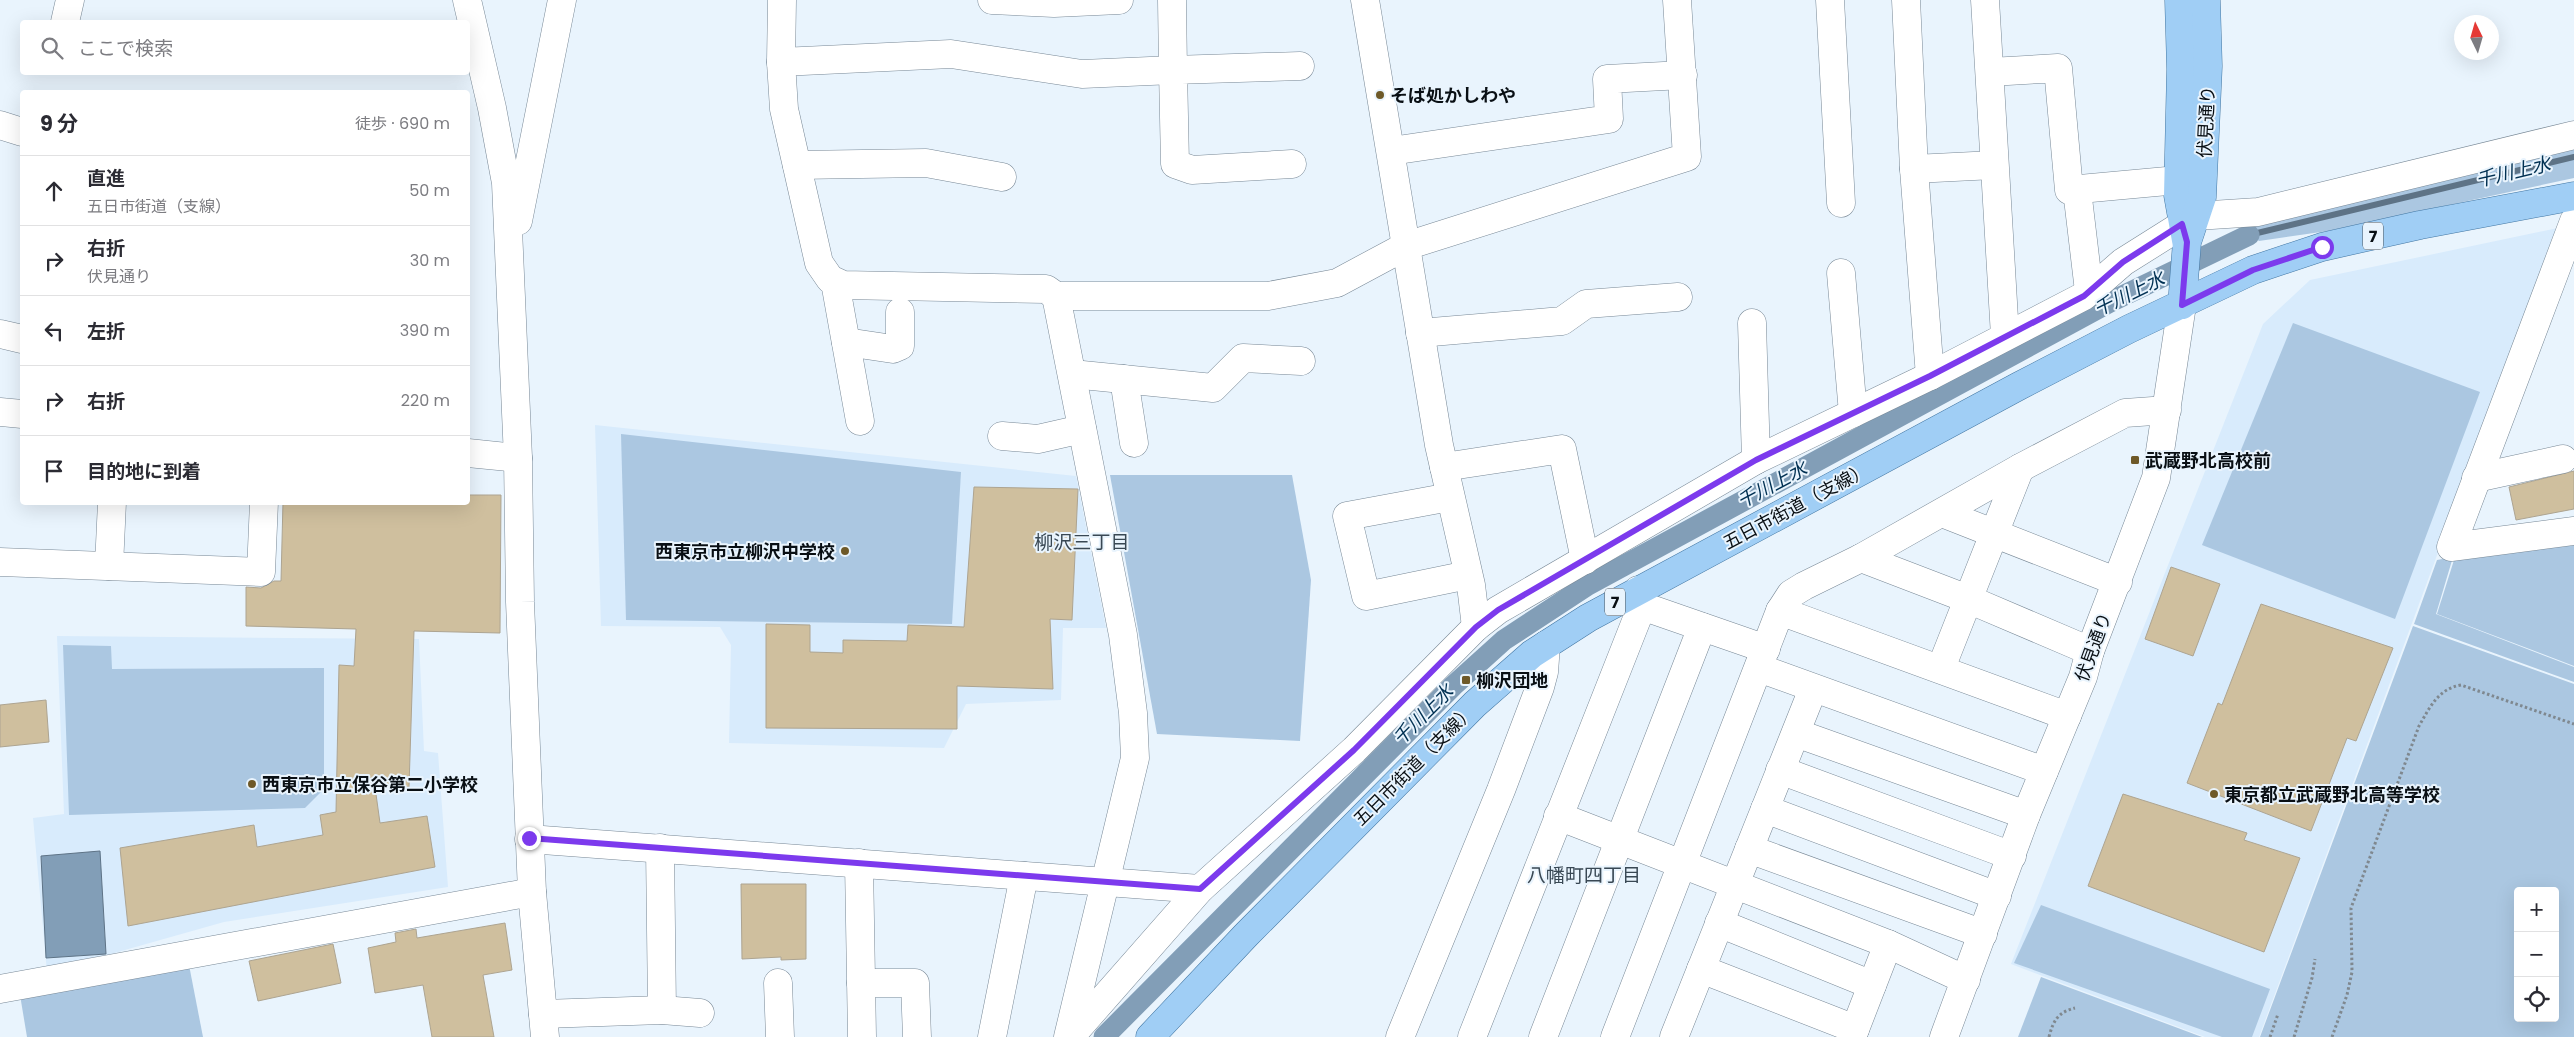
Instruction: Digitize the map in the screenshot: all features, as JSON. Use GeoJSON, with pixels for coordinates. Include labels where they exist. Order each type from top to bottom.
{"type":"FeatureCollection","features":[{"type":"Feature","properties":{"kind":"main road","name":"伏見通り"},"geometry":{"type":"LineString","coordinates":[[2179,0],[2181,69],[2178,195],[2188,227]]}},
{"type":"Feature","properties":{"kind":"main road","name":"伏見通り"},"geometry":{"type":"LineString","coordinates":[[2183,292],[2188,227],[2202,197],[2208,66],[2206,0]]}},
{"type":"Feature","properties":{"kind":"main road","name":"五日市街道（支線）"},"geometry":{"type":"LineString","coordinates":[[1150,1037],[1246,935],[1442,736],[1509,672],[1546,645],[1640,598],[2044,372],[2129,329],[2183,292],[2322,247],[2420,225],[2574,196]]}},
{"type":"Feature","properties":{"kind":"street"},"geometry":{"type":"LineString","coordinates":[[65,20],[70,0]]}},
{"type":"Feature","properties":{"kind":"street"},"geometry":{"type":"LineString","coordinates":[[467,0],[492,108],[506,183],[518,458],[520,602],[529,838],[544,1026],[662,1010],[700,1012]]}},
{"type":"Feature","properties":{"kind":"street"},"geometry":{"type":"LineString","coordinates":[[510,260],[562,0]]}},
{"type":"Feature","properties":{"kind":"street"},"geometry":{"type":"LineString","coordinates":[[782,0],[780,62],[784,109],[820,263],[830,280],[843,285],[1046,289],[1056,296],[1268,296],[1337,283],[1406,246],[1687,157],[1677,0]]}},
{"type":"Feature","properties":{"kind":"street"},"geometry":{"type":"LineString","coordinates":[[992,0],[1054,3],[1119,0]]}},
{"type":"Feature","properties":{"kind":"street"},"geometry":{"type":"LineString","coordinates":[[1172,0],[1174,164],[1192,170],[1292,164]]}},
{"type":"Feature","properties":{"kind":"street"},"geometry":{"type":"LineString","coordinates":[[1365,0],[1420,332],[1450,497],[1468,575],[1476,627]]}},
{"type":"Feature","properties":{"kind":"street"},"geometry":{"type":"LineString","coordinates":[[1830,0],[1841,203]]}},
{"type":"Feature","properties":{"kind":"street"},"geometry":{"type":"LineString","coordinates":[[1906,0],[1914,170],[1930,376]]}},
{"type":"Feature","properties":{"kind":"street"},"geometry":{"type":"LineString","coordinates":[[1985,0],[2006,336]]}},
{"type":"Feature","properties":{"kind":"street"},"geometry":{"type":"LineString","coordinates":[[780,62],[951,54],[1082,74],[1300,66]]}},
{"type":"Feature","properties":{"kind":"street"},"geometry":{"type":"LineString","coordinates":[[1990,72],[2058,68],[2069,190],[2178,180]]}},
{"type":"Feature","properties":{"kind":"street"},"geometry":{"type":"LineString","coordinates":[[1391,150],[1609,120],[1607,79],[1683,75]]}},
{"type":"Feature","properties":{"kind":"street"},"geometry":{"type":"LineString","coordinates":[[0,124],[20,131]]}},
{"type":"Feature","properties":{"kind":"street"},"geometry":{"type":"LineString","coordinates":[[1069,1037],[1200,889],[1354,750],[1476,627],[1498,610],[1756,460],[1930,376],[2084,296],[2123,262],[2188,227],[2258,212],[2574,135]]}},
{"type":"Feature","properties":{"kind":"street"},"geometry":{"type":"LineString","coordinates":[[797,165],[926,163],[1002,177]]}},
{"type":"Feature","properties":{"kind":"street"},"geometry":{"type":"LineString","coordinates":[[1914,170],[1994,165]]}},
{"type":"Feature","properties":{"kind":"street"},"geometry":{"type":"LineString","coordinates":[[2077,190],[2089,291]]}},
{"type":"Feature","properties":{"kind":"street"},"geometry":{"type":"LineString","coordinates":[[2574,221],[2450,547],[2574,531]]}},
{"type":"Feature","properties":{"kind":"street"},"geometry":{"type":"LineString","coordinates":[[1841,273],[1852,413]]}},
{"type":"Feature","properties":{"kind":"street"},"geometry":{"type":"LineString","coordinates":[[835,282],[860,421]]}},
{"type":"Feature","properties":{"kind":"street","name":"伏見通り"},"geometry":{"type":"LineString","coordinates":[[1944,1037],[1998,896],[2026,815],[2083,677],[2090,651],[2118,582],[2156,478],[2183,292]]}},
{"type":"Feature","properties":{"kind":"street"},"geometry":{"type":"LineString","coordinates":[[1056,296],[1122,634],[1133,713],[1135,758],[1069,1037]]}},
{"type":"Feature","properties":{"kind":"street"},"geometry":{"type":"LineString","coordinates":[[1420,332],[1562,321],[1586,304],[1678,296]]}},
{"type":"Feature","properties":{"kind":"street"},"geometry":{"type":"LineString","coordinates":[[846,342],[893,349],[900,346],[900,312]]}},
{"type":"Feature","properties":{"kind":"street"},"geometry":{"type":"LineString","coordinates":[[1752,323],[1756,460]]}},
{"type":"Feature","properties":{"kind":"street"},"geometry":{"type":"LineString","coordinates":[[0,334],[20,339]]}},
{"type":"Feature","properties":{"kind":"street"},"geometry":{"type":"LineString","coordinates":[[1072,374],[1213,388],[1243,358],[1301,362]]}},
{"type":"Feature","properties":{"kind":"street"},"geometry":{"type":"LineString","coordinates":[[1124,379],[1134,443]]}},
{"type":"Feature","properties":{"kind":"street"},"geometry":{"type":"LineString","coordinates":[[1615,1037],[1780,611],[1790,594],[1861,558],[2020,468],[2125,413],[2167,410]]}},
{"type":"Feature","properties":{"kind":"street"},"geometry":{"type":"LineString","coordinates":[[0,412],[20,414]]}},
{"type":"Feature","properties":{"kind":"street"},"geometry":{"type":"LineString","coordinates":[[1002,436],[1038,439],[1082,429]]}},
{"type":"Feature","properties":{"kind":"street"},"geometry":{"type":"LineString","coordinates":[[1442,456],[1562,450],[1585,560]]}},
{"type":"Feature","properties":{"kind":"street"},"geometry":{"type":"LineString","coordinates":[[470,454],[518,458]]}},
{"type":"Feature","properties":{"kind":"street"},"geometry":{"type":"LineString","coordinates":[[2476,478],[2563,459]]}},
{"type":"Feature","properties":{"kind":"street"},"geometry":{"type":"LineString","coordinates":[[1941,668],[2020,468]]}},
{"type":"Feature","properties":{"kind":"street"},"geometry":{"type":"LineString","coordinates":[[1450,497],[1347,516],[1366,596],[1468,575]]}},
{"type":"Feature","properties":{"kind":"street"},"geometry":{"type":"LineString","coordinates":[[109,566],[112,505]]}},
{"type":"Feature","properties":{"kind":"street"},"geometry":{"type":"LineString","coordinates":[[0,562],[261,572],[264,505]]}},
{"type":"Feature","properties":{"kind":"street"},"geometry":{"type":"LineString","coordinates":[[1942,513],[2118,582]]}},
{"type":"Feature","properties":{"kind":"street"},"geometry":{"type":"LineString","coordinates":[[1861,558],[1968,599],[2090,651]]}},
{"type":"Feature","properties":{"kind":"street"},"geometry":{"type":"LineString","coordinates":[[1472,1037],[1640,598],[1702,627],[1813,689],[2044,771]]}},
{"type":"Feature","properties":{"kind":"street"},"geometry":{"type":"LineString","coordinates":[[1780,611],[1941,668],[2067,716]]}},
{"type":"Feature","properties":{"kind":"street"},"geometry":{"type":"LineString","coordinates":[[1543,1037],[1702,627]]}},
{"type":"Feature","properties":{"kind":"street"},"geometry":{"type":"LineString","coordinates":[[1400,1037],[1501,790],[1540,687],[1546,645]]}},
{"type":"Feature","properties":{"kind":"street"},"geometry":{"type":"LineString","coordinates":[[1678,1036],[1701,969],[1813,689]]}},
{"type":"Feature","properties":{"kind":"street"},"geometry":{"type":"LineString","coordinates":[[1796,733],[2026,815]]}},
{"type":"Feature","properties":{"kind":"street"},"geometry":{"type":"LineString","coordinates":[[1780,770],[2012,856]]}},
{"type":"Feature","properties":{"kind":"street"},"geometry":{"type":"LineString","coordinates":[[1765,809],[1998,896]]}},
{"type":"Feature","properties":{"kind":"street"},"geometry":{"type":"LineString","coordinates":[[1558,816],[1888,944],[1966,980]]}},
{"type":"Feature","properties":{"kind":"street"},"geometry":{"type":"LineString","coordinates":[[529,838],[1200,889]]}},
{"type":"Feature","properties":{"kind":"street"},"geometry":{"type":"LineString","coordinates":[[660,848],[662,1010]]}},
{"type":"Feature","properties":{"kind":"street"},"geometry":{"type":"LineString","coordinates":[[1749,849],[1983,934]]}},
{"type":"Feature","properties":{"kind":"street"},"geometry":{"type":"LineString","coordinates":[[858,863],[862,1037]]}},
{"type":"Feature","properties":{"kind":"street"},"geometry":{"type":"LineString","coordinates":[[992,1037],[1024,876]]}},
{"type":"Feature","properties":{"kind":"street"},"geometry":{"type":"LineString","coordinates":[[0,989],[532,892]]}},
{"type":"Feature","properties":{"kind":"street"},"geometry":{"type":"LineString","coordinates":[[1720,923],[1872,985]]}},
{"type":"Feature","properties":{"kind":"street"},"geometry":{"type":"LineString","coordinates":[[1701,969],[1854,1033],[1888,944]]}},
{"type":"Feature","properties":{"kind":"street"},"geometry":{"type":"LineString","coordinates":[[778,983],[780,1037]]}},
{"type":"Feature","properties":{"kind":"street"},"geometry":{"type":"LineString","coordinates":[[861,983],[915,983],[917,1037]]}},
{"type":"Feature","properties":{"kind":"path"},"geometry":{"type":"LineString","coordinates":[[2332,1037],[2347,995],[2352,972],[2351,908],[2419,726],[2431,704],[2439,694],[2461,685],[2574,724]]}},
{"type":"Feature","properties":{"kind":"path"},"geometry":{"type":"LineString","coordinates":[[2294,1037],[2312,978],[2314,959]]}},
{"type":"Feature","properties":{"kind":"path"},"geometry":{"type":"LineString","coordinates":[[2049,1037],[2054,1020],[2064,1010],[2075,1008]]}},
{"type":"Feature","properties":{"kind":"path"},"geometry":{"type":"LineString","coordinates":[[2270,1037],[2278,1014]]}},
{"type":"Feature","properties":{"kind":"shaded area"},"geometry":{"type":"Polygon","coordinates":[[[2574,149],[2574,178],[2328,231],[2259,241],[2247,232],[2245,219],[2574,149]]]}},
{"type":"Feature","properties":{"kind":"shaded area","name":"東京都立武蔵野北高等学校"},"geometry":{"type":"Polygon","coordinates":[[[2558,228],[2259,1037],[2205,1037],[2011,964],[2263,324],[2310,280],[2558,228]]]}},
{"type":"Feature","properties":{"kind":"shaded area"},"geometry":{"type":"Polygon","coordinates":[[[2293,323],[2480,392],[2395,619],[2202,545],[2293,323]]]}},
{"type":"Feature","properties":{"kind":"shaded area","name":"西東京市立柳沢中学校"},"geometry":{"type":"Polygon","coordinates":[[[595,425],[1076,476],[1106,628],[1063,628],[1061,700],[966,704],[944,748],[729,743],[731,645],[720,627],[601,626],[595,425]]]}},
{"type":"Feature","properties":{"kind":"shaded area"},"geometry":{"type":"Polygon","coordinates":[[[621,434],[961,472],[952,624],[626,620],[621,434]]]}},
{"type":"Feature","properties":{"kind":"shaded area"},"geometry":{"type":"Polygon","coordinates":[[[1110,475],[1292,475],[1311,580],[1300,741],[1157,734],[1110,475]]]}},
{"type":"Feature","properties":{"kind":"shaded area"},"geometry":{"type":"Polygon","coordinates":[[[2574,545],[2574,666],[2437,614],[2454,560],[2574,545]]]}},
{"type":"Feature","properties":{"kind":"shaded area"},"geometry":{"type":"Polygon","coordinates":[[[2453,557],[2436,614],[2574,667],[2574,682],[2414,624],[2437,560],[2453,557]]]}},
{"type":"Feature","properties":{"kind":"shaded area"},"geometry":{"type":"Polygon","coordinates":[[[2413,626],[2574,684],[2574,1037],[2260,1037],[2413,626]]]}},
{"type":"Feature","properties":{"kind":"shaded area","name":"西東京市立保谷第二小学校"},"geometry":{"type":"Polygon","coordinates":[[[57,636],[419,639],[424,751],[438,753],[448,887],[224,922],[47,972],[33,818],[64,814],[57,636]]]}},
{"type":"Feature","properties":{"kind":"shaded area"},"geometry":{"type":"Polygon","coordinates":[[[63,645],[111,646],[112,669],[324,668],[324,789],[305,808],[69,815],[63,645]]]}},
{"type":"Feature","properties":{"kind":"shaded area"},"geometry":{"type":"Polygon","coordinates":[[[100,851],[106,954],[46,958],[41,856],[100,851]]]}},
{"type":"Feature","properties":{"kind":"shaded area"},"geometry":{"type":"Polygon","coordinates":[[[2041,905],[2270,989],[2252,1037],[2222,1037],[2014,963],[2041,905]]]}},
{"type":"Feature","properties":{"kind":"shaded area"},"geometry":{"type":"Polygon","coordinates":[[[189,965],[203,1037],[27,1037],[20,995],[189,965]]]}},
{"type":"Feature","properties":{"kind":"shaded area"},"geometry":{"type":"Polygon","coordinates":[[[2041,977],[2202,1037],[2018,1037],[2041,977]]]}},
{"type":"Feature","properties":{"kind":"building"},"geometry":{"type":"Polygon","coordinates":[[[2574,471],[2574,509],[2516,520],[2509,487],[2574,471]]]}},
{"type":"Feature","properties":{"kind":"building"},"geometry":{"type":"Polygon","coordinates":[[[974,487],[1078,489],[1072,620],[1050,619],[1053,689],[957,686],[957,729],[766,728],[766,624],[810,625],[810,652],[843,653],[843,640],[907,641],[908,625],[964,627],[974,487]]]}},
{"type":"Feature","properties":{"kind":"building"},"geometry":{"type":"Polygon","coordinates":[[[470,495],[501,495],[500,633],[414,631],[409,787],[375,787],[380,823],[427,816],[435,867],[128,926],[120,848],[254,825],[257,847],[323,835],[320,815],[336,812],[339,665],[354,666],[356,629],[246,626],[246,587],[261,588],[274,581],[281,581],[283,505],[470,505],[470,495]]]}},
{"type":"Feature","properties":{"kind":"building"},"geometry":{"type":"Polygon","coordinates":[[[2171,567],[2220,584],[2193,656],[2145,639],[2171,567]]]}},
{"type":"Feature","properties":{"kind":"building"},"geometry":{"type":"Polygon","coordinates":[[[2261,604],[2393,648],[2356,741],[2347,738],[2311,831],[2187,783],[2218,703],[2222,705],[2261,604]]]}},
{"type":"Feature","properties":{"kind":"building"},"geometry":{"type":"Polygon","coordinates":[[[46,700],[49,742],[0,747],[0,705],[46,700]]]}},
{"type":"Feature","properties":{"kind":"building"},"geometry":{"type":"Polygon","coordinates":[[[2123,794],[2247,833],[2244,840],[2300,858],[2264,952],[2088,886],[2123,794]]]}},
{"type":"Feature","properties":{"kind":"building"},"geometry":{"type":"Polygon","coordinates":[[[741,884],[806,884],[806,959],[781,960],[781,957],[742,959],[741,884]]]}},
{"type":"Feature","properties":{"kind":"building"},"geometry":{"type":"Polygon","coordinates":[[[505,923],[512,970],[483,975],[494,1037],[432,1037],[423,985],[375,993],[368,948],[396,942],[395,933],[416,929],[417,938],[505,923]]]}},
{"type":"Feature","properties":{"kind":"building"},"geometry":{"type":"Polygon","coordinates":[[[333,944],[341,983],[258,1001],[249,961],[333,944]]]}},
{"type":"Feature","properties":{"kind":"waterway","name":"千川上水"},"geometry":{"type":"LineString","coordinates":[[2249,235],[2574,157]]}},
{"type":"Feature","properties":{"kind":"waterway","name":"千川上水"},"geometry":{"type":"LineString","coordinates":[[1104,1037],[1453,686],[1504,640],[1588,585],[2110,302],[2249,235]]}},
{"type":"Feature","properties":{"kind":"place","name":"そば処かしわや"},"geometry":{"type":"Point","coordinates":[1380,95]}},
{"type":"Feature","properties":{"kind":"place","name":"武蔵野北高校前"},"geometry":{"type":"Point","coordinates":[2135,460]}},
{"type":"Feature","properties":{"kind":"place","name":"西東京市立柳沢中学校"},"geometry":{"type":"Point","coordinates":[845,551]}},
{"type":"Feature","properties":{"kind":"place","name":"柳沢団地"},"geometry":{"type":"Point","coordinates":[1466,680]}},
{"type":"Feature","properties":{"kind":"place","name":"西東京市立保谷第二小学校"},"geometry":{"type":"Point","coordinates":[252,784]}},
{"type":"Feature","properties":{"kind":"place","name":"東京都立武蔵野北高等学校"},"geometry":{"type":"Point","coordinates":[2214,794]}},
{"type":"Feature","properties":{"kind":"district","name":"柳沢三丁目"},"geometry":{"type":"Point","coordinates":[1082,542]}},
{"type":"Feature","properties":{"kind":"district","name":"八幡町四丁目"},"geometry":{"type":"Point","coordinates":[1584,875]}},
{"type":"Feature","properties":{"kind":"route"},"geometry":{"type":"LineString","coordinates":[[529,838],[1200,889],[1354,750],[1476,627],[1498,610],[1756,460],[1930,376],[2084,296],[2123,262],[2182,224],[2187,242],[2182,305],[2253,270],[2322,247]]}}]}
